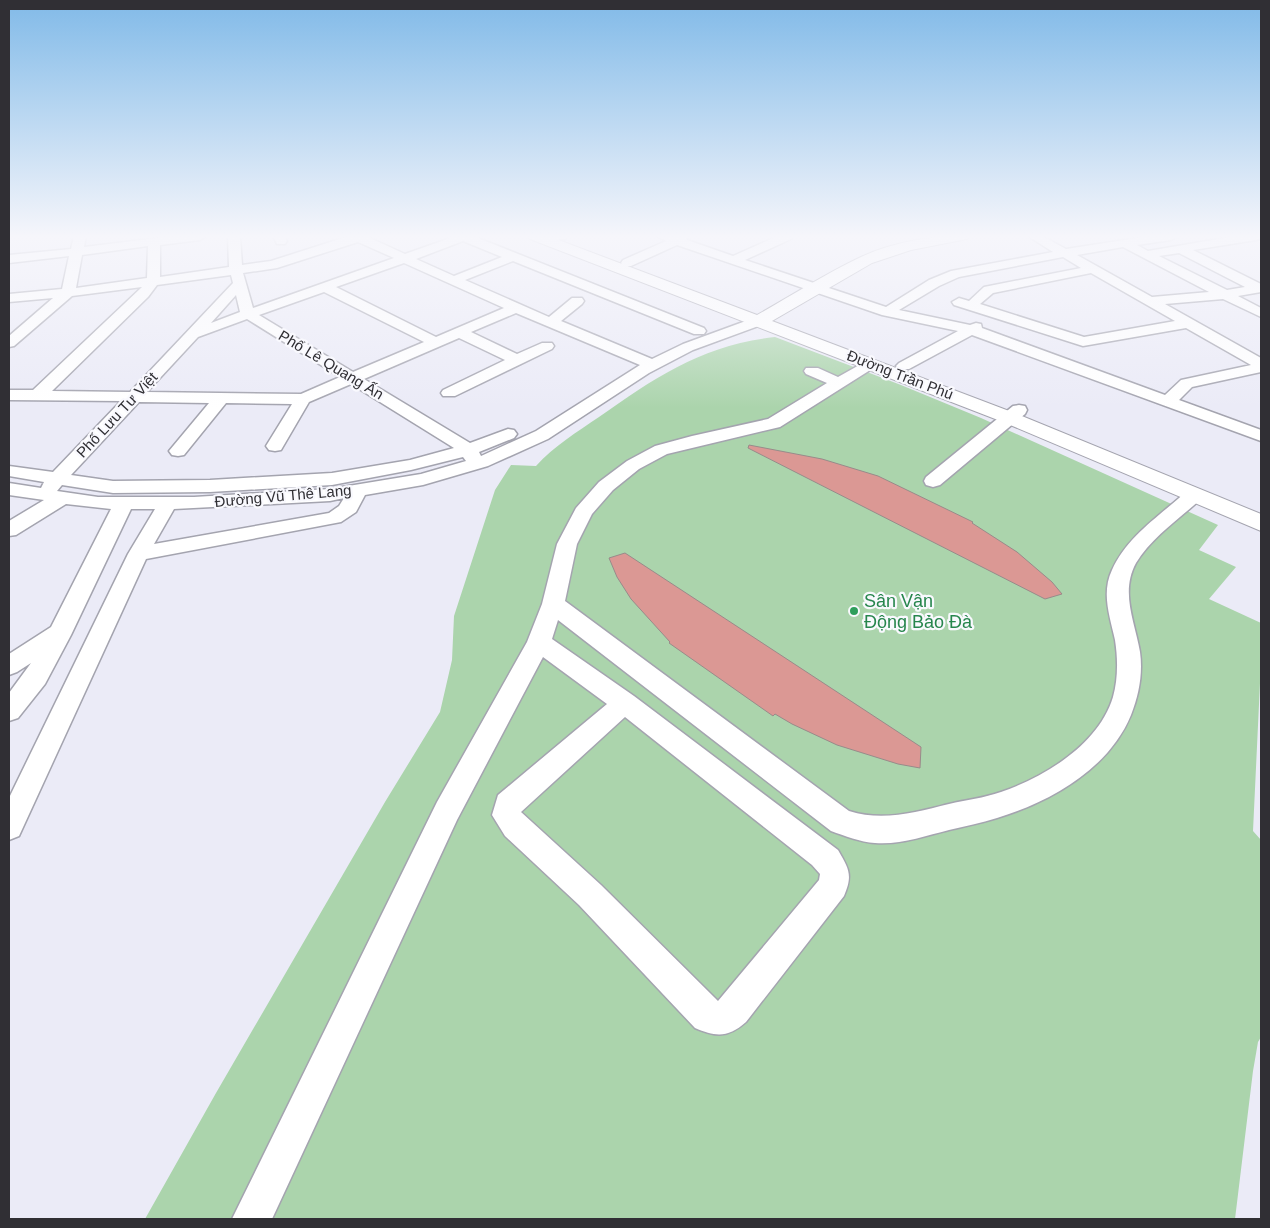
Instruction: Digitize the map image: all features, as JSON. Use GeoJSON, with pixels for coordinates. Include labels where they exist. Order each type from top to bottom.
{"type":"FeatureCollection","features":[{"type":"Feature","properties":{"kind":"main road","name":"Đường Trần Phú"},"geometry":{"type":"LineString","coordinates":[[701,293],[904,366],[1261,523]]}},
{"type":"Feature","properties":{"kind":"main road","name":"Đường Trần Phú"},"geometry":{"type":"LineString","coordinates":[[706,293],[755,312],[870,364],[1015,414],[1261,508]]}},
{"type":"Feature","properties":{"kind":"main road"},"geometry":{"type":"LineString","coordinates":[[755,312],[804,293]]}},
{"type":"Feature","properties":{"kind":"street"},"geometry":{"type":"LineString","coordinates":[[9,298],[64,293]]}},
{"type":"Feature","properties":{"kind":"street"},"geometry":{"type":"LineString","coordinates":[[9,343],[68,293]]}},
{"type":"Feature","properties":{"kind":"street"},"geometry":{"type":"LineString","coordinates":[[38,395],[144,293]]}},
{"type":"Feature","properties":{"kind":"street","name":"Phố Lưu Tư Việt"},"geometry":{"type":"LineString","coordinates":[[9,530],[54,491],[224,293]]}},
{"type":"Feature","properties":{"kind":"street"},"geometry":{"type":"LineString","coordinates":[[243,293],[248,314]]}},
{"type":"Feature","properties":{"kind":"street","name":"Phố Lưu Tư Việt"},"geometry":{"type":"LineString","coordinates":[[190,335],[307,293]]}},
{"type":"Feature","properties":{"kind":"street"},"geometry":{"type":"LineString","coordinates":[[340,293],[447,337],[517,360]]}},
{"type":"Feature","properties":{"kind":"street"},"geometry":{"type":"LineString","coordinates":[[361,293],[447,337]]}},
{"type":"Feature","properties":{"kind":"street"},"geometry":{"type":"LineString","coordinates":[[484,293],[550,323],[647,362]]}},
{"type":"Feature","properties":{"kind":"street"},"geometry":{"type":"LineString","coordinates":[[604,293],[699,331]]}},
{"type":"Feature","properties":{"kind":"street"},"geometry":{"type":"LineString","coordinates":[[828,293],[887,312],[970,329],[1261,436]]}},
{"type":"Feature","properties":{"kind":"street"},"geometry":{"type":"LineString","coordinates":[[887,312],[919,293]]}},
{"type":"Feature","properties":{"kind":"street"},"geometry":{"type":"LineString","coordinates":[[985,293],[965,304],[1083,342],[1188,322]]}},
{"type":"Feature","properties":{"kind":"street"},"geometry":{"type":"LineString","coordinates":[[1137,293],[1261,365]]}},
{"type":"Feature","properties":{"kind":"street"},"geometry":{"type":"LineString","coordinates":[[1220,293],[1261,313]]}},
{"type":"Feature","properties":{"kind":"street"},"geometry":{"type":"LineString","coordinates":[[1151,301],[1232,293]]}},
{"type":"Feature","properties":{"kind":"street"},"geometry":{"type":"LineString","coordinates":[[550,323],[577,302]]}},
{"type":"Feature","properties":{"kind":"street"},"geometry":{"type":"LineString","coordinates":[[9,395],[222,397],[308,406],[325,400],[324,390],[516,308]]}},
{"type":"Feature","properties":{"kind":"street","name":"Đường Vũ Thê Lang"},"geometry":{"type":"LineString","coordinates":[[9,471],[54,491],[98,503],[168,503],[330,495],[423,479],[473,457],[542,435],[676,340],[755,312]]}},
{"type":"Feature","properties":{"kind":"street","name":"Đường Vũ Thê Lang"},"geometry":{"type":"LineString","coordinates":[[647,362],[688,347],[755,312]]}},
{"type":"Feature","properties":{"kind":"street","name":"Phố Lê Quang Ấn"},"geometry":{"type":"LineString","coordinates":[[248,314],[352,378],[473,457]]}},
{"type":"Feature","properties":{"kind":"street"},"geometry":{"type":"LineString","coordinates":[[904,366],[998,314]]}},
{"type":"Feature","properties":{"kind":"street"},"geometry":{"type":"LineString","coordinates":[[449,393],[547,346]]}},
{"type":"Feature","properties":{"kind":"street"},"geometry":{"type":"LineString","coordinates":[[252,1219],[446,811],[539,642],[553,604],[567,544],[583,512],[606,486],[633,465],[669,448],[774,423],[870,364]]}},
{"type":"Feature","properties":{"kind":"street"},"geometry":{"type":"LineString","coordinates":[[1168,401],[1187,383],[1261,365]]}},
{"type":"Feature","properties":{"kind":"street"},"geometry":{"type":"LineString","coordinates":[[812,371],[840,383]]}},
{"type":"Feature","properties":{"kind":"street"},"geometry":{"type":"LineString","coordinates":[[178,451],[222,397]]}},
{"type":"Feature","properties":{"kind":"street"},"geometry":{"type":"LineString","coordinates":[[275,446],[308,406]]}},
{"type":"Feature","properties":{"kind":"street"},"geometry":{"type":"LineString","coordinates":[[934,482],[1015,414]]}},
{"type":"Feature","properties":{"kind":"street","name":"Đường Vũ Thê Lang"},"geometry":{"type":"LineString","coordinates":[[9,489],[54,491],[113,487],[210,486],[332,479],[411,465],[473,457]]}},
{"type":"Feature","properties":{"kind":"street"},"geometry":{"type":"LineString","coordinates":[[138,554],[334,518],[347,511],[353,502],[356,490]]}},
{"type":"Feature","properties":{"kind":"street"},"geometry":{"type":"LineString","coordinates":[[553,604],[841,822],[867,829],[898,829],[1010,802],[1046,785],[1079,764],[1100,741],[1116,720],[1125,698],[1128,676],[1128,652],[1116,596],[1122,570],[1130,554],[1194,495]]}},
{"type":"Feature","properties":{"kind":"street"},"geometry":{"type":"LineString","coordinates":[[9,711],[36,677],[60,633],[124,503]]}},
{"type":"Feature","properties":{"kind":"street"},"geometry":{"type":"LineString","coordinates":[[9,826],[138,554],[168,503]]}},
{"type":"Feature","properties":{"kind":"street"},"geometry":{"type":"LineString","coordinates":[[9,666],[60,633]]}},
{"type":"Feature","properties":{"kind":"street"},"geometry":{"type":"LineString","coordinates":[[539,642],[625,703],[822,855],[828,860],[835,873],[833,886],[734,1010],[725,1018],[716,1020],[707,1016],[590,895],[515,827],[506,815],[508,804],[625,703]]}},
{"type":"Feature","properties":{"kind":"green space"},"geometry":{"type":"Polygon","coordinates":[[[775,337],[981,418],[1218,525],[1199,550],[1236,567],[1209,599],[1261,623],[1253,831],[1261,840],[1261,1037],[1258,1042],[1253,1071],[1235,1219],[145,1219],[385,802],[440,712],[452,660],[454,616],[495,490],[511,465],[536,466],[550,452],[574,434],[641,388],[682,365],[725,347],[775,337]]]}},
{"type":"Feature","properties":{"kind":"building"},"geometry":{"type":"Polygon","coordinates":[[[749,445],[822,459],[878,476],[973,522],[1017,552],[1052,582],[1062,594],[1045,599],[748,448],[749,445]]]}},
{"type":"Feature","properties":{"kind":"building"},"geometry":{"type":"Polygon","coordinates":[[[625,553],[921,747],[920,768],[898,764],[837,745],[775,714],[773,716],[669,643],[631,599],[617,577],[609,558],[625,553]]]}},
{"type":"Feature","properties":{"kind":"place","name":"Sân Vận Động Bảo Đà"},"geometry":{"type":"Point","coordinates":[854,611]}}]}
